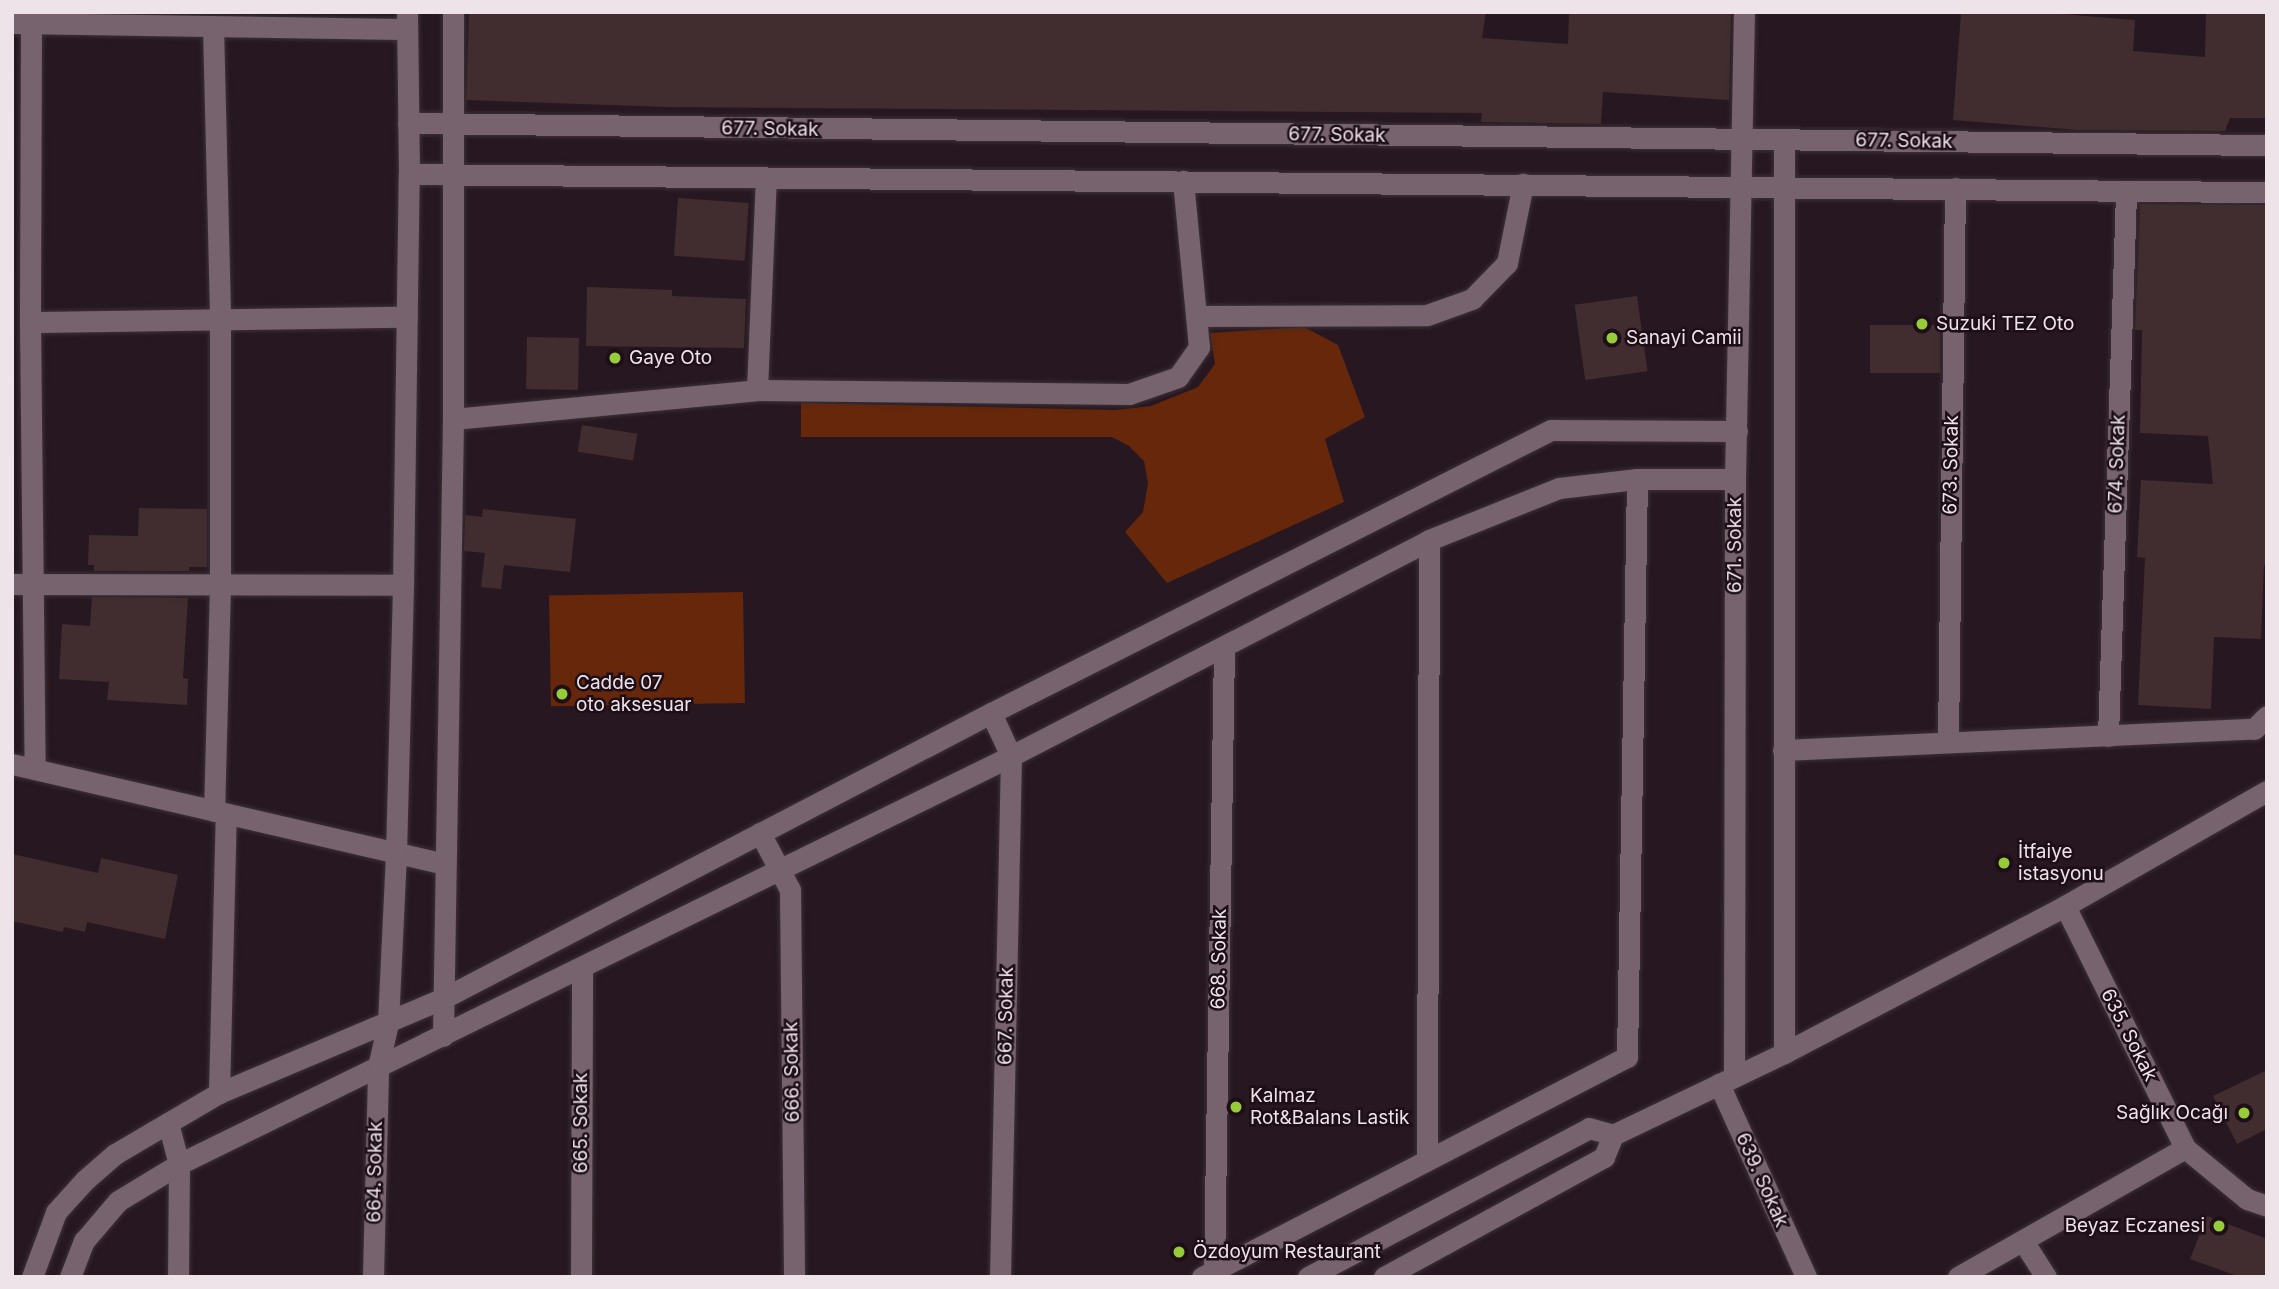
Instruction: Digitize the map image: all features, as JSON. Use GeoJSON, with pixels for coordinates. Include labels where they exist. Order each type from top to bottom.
{"type":"FeatureCollection","features":[{"type":"Feature","properties":{"kind":"street"},"geometry":{"type":"LineString","coordinates":[[443,1036],[453,419],[453,12]]}},
{"type":"Feature","properties":{"kind":"street","name":"671. Sokak"},"geometry":{"type":"LineString","coordinates":[[1727,1080],[1744,12]]}},
{"type":"Feature","properties":{"kind":"street"},"geometry":{"type":"LineString","coordinates":[[35,769],[22,584],[37,20],[139,19],[213,26],[237,19],[407,21]]}},
{"type":"Feature","properties":{"kind":"street","name":"664. Sokak"},"geometry":{"type":"LineString","coordinates":[[373,1277],[378,1067],[388,1023],[396,854],[409,174],[407,21]]}},
{"type":"Feature","properties":{"kind":"street"},"geometry":{"type":"LineString","coordinates":[[213,26],[220,319],[219,1093]]}},
{"type":"Feature","properties":{"kind":"street","name":"677. Sokak"},"geometry":{"type":"LineString","coordinates":[[408,122],[454,125],[2267,145]]}},
{"type":"Feature","properties":{"kind":"street"},"geometry":{"type":"LineString","coordinates":[[1784,140],[1784,1053]]}},
{"type":"Feature","properties":{"kind":"street"},"geometry":{"type":"LineString","coordinates":[[409,174],[1955,188],[2126,192],[2267,191]]}},
{"type":"Feature","properties":{"kind":"street"},"geometry":{"type":"LineString","coordinates":[[757,390],[766,178]]}},
{"type":"Feature","properties":{"kind":"street"},"geometry":{"type":"LineString","coordinates":[[453,419],[757,390],[1129,394],[1178,377],[1199,347],[1183,181]]}},
{"type":"Feature","properties":{"kind":"street"},"geometry":{"type":"LineString","coordinates":[[1196,316],[1427,315],[1472,299],[1507,263],[1523,184]]}},
{"type":"Feature","properties":{"kind":"street","name":"673. Sokak"},"geometry":{"type":"LineString","coordinates":[[1948,742],[1955,188]]}},
{"type":"Feature","properties":{"kind":"street","name":"674. Sokak"},"geometry":{"type":"LineString","coordinates":[[2108,736],[2126,192]]}},
{"type":"Feature","properties":{"kind":"street"},"geometry":{"type":"LineString","coordinates":[[30,322],[407,317]]}},
{"type":"Feature","properties":{"kind":"street"},"geometry":{"type":"LineString","coordinates":[[33,1277],[56,1212],[115,1154],[219,1093],[442,999],[991,713],[1551,430],[1737,431]]}},
{"type":"Feature","properties":{"kind":"street"},"geometry":{"type":"LineString","coordinates":[[1208,1274],[1627,1057],[1637,479]]}},
{"type":"Feature","properties":{"kind":"street"},"geometry":{"type":"LineString","coordinates":[[71,1277],[84,1241],[118,1201],[179,1164],[1011,756],[1429,540],[1559,488],[1637,479],[1735,480]]}},
{"type":"Feature","properties":{"kind":"street"},"geometry":{"type":"LineString","coordinates":[[1427,1160],[1429,540]]}},
{"type":"Feature","properties":{"kind":"street"},"geometry":{"type":"LineString","coordinates":[[22,584],[403,585]]}},
{"type":"Feature","properties":{"kind":"street","name":"668. Sokak"},"geometry":{"type":"LineString","coordinates":[[1208,1274],[1224,648]]}},
{"type":"Feature","properties":{"kind":"street"},"geometry":{"type":"LineString","coordinates":[[991,713],[1011,756]]}},
{"type":"Feature","properties":{"kind":"street"},"geometry":{"type":"LineString","coordinates":[[1783,750],[2254,729],[2267,716]]}},
{"type":"Feature","properties":{"kind":"street","name":"667. Sokak"},"geometry":{"type":"LineString","coordinates":[[1000,1277],[1011,756]]}},
{"type":"Feature","properties":{"kind":"street"},"geometry":{"type":"LineString","coordinates":[[12,764],[445,864]]}},
{"type":"Feature","properties":{"kind":"street"},"geometry":{"type":"LineString","coordinates":[[1384,1277],[1604,1157],[1614,1135],[1784,1053],[2065,906],[2267,791]]}},
{"type":"Feature","properties":{"kind":"street","name":"666. Sokak"},"geometry":{"type":"LineString","coordinates":[[760,833],[782,870],[790,890],[794,1277]]}},
{"type":"Feature","properties":{"kind":"street","name":"635. Sokak"},"geometry":{"type":"LineString","coordinates":[[2065,906],[2185,1148],[2248,1199],[2267,1206]]}},
{"type":"Feature","properties":{"kind":"street","name":"665. Sokak"},"geometry":{"type":"LineString","coordinates":[[581,1277],[582,968]]}},
{"type":"Feature","properties":{"kind":"street","name":"639. Sokak"},"geometry":{"type":"LineString","coordinates":[[1727,1080],[1806,1277]]}},
{"type":"Feature","properties":{"kind":"street"},"geometry":{"type":"LineString","coordinates":[[168,1123],[179,1164],[178,1277]]}},
{"type":"Feature","properties":{"kind":"street"},"geometry":{"type":"LineString","coordinates":[[1308,1277],[1589,1128],[1614,1135]]}},
{"type":"Feature","properties":{"kind":"street"},"geometry":{"type":"LineString","coordinates":[[1958,1277],[2185,1148]]}},
{"type":"Feature","properties":{"kind":"street"},"geometry":{"type":"LineString","coordinates":[[2023,1241],[2046,1277]]}},
{"type":"Feature","properties":{"kind":"shaded area"},"geometry":{"type":"Polygon","coordinates":[[[1304,327],[1338,345],[1365,417],[1325,439],[1344,502],[1167,583],[1125,532],[1143,512],[1148,483],[1144,461],[1129,446],[1112,437],[801,437],[801,403],[1115,410],[1151,406],[1198,387],[1215,364],[1210,333],[1304,327]]]}},
{"type":"Feature","properties":{"kind":"shaded area"},"geometry":{"type":"Polygon","coordinates":[[[743,592],[745,703],[551,706],[549,595],[743,592]]]}},
{"type":"Feature","properties":{"kind":"building"},"geometry":{"type":"Polygon","coordinates":[[[469,12],[1486,12],[1482,38],[1568,44],[1569,12],[1731,12],[1729,100],[1603,92],[1601,124],[1481,122],[1482,113],[668,107],[466,100],[469,12]]]}},
{"type":"Feature","properties":{"kind":"building"},"geometry":{"type":"Polygon","coordinates":[[[1961,12],[2037,12],[2135,20],[2133,51],[2205,57],[2206,12],[2267,12],[2267,118],[2230,118],[2225,131],[2077,130],[1953,120],[1961,12]]]}},
{"type":"Feature","properties":{"kind":"building"},"geometry":{"type":"Polygon","coordinates":[[[678,198],[749,203],[745,261],[674,256],[678,198]]]}},
{"type":"Feature","properties":{"kind":"building"},"geometry":{"type":"Polygon","coordinates":[[[2140,204],[2267,205],[2267,565],[2264,565],[2261,639],[2214,637],[2211,709],[2138,705],[2145,558],[2137,557],[2141,480],[2213,484],[2208,436],[2140,433],[2142,330],[2135,330],[2140,204]]]}},
{"type":"Feature","properties":{"kind":"building"},"geometry":{"type":"Polygon","coordinates":[[[587,287],[672,290],[672,296],[746,299],[744,348],[586,346],[587,287]]]}},
{"type":"Feature","properties":{"kind":"building","name":"Sanayi Camii"},"geometry":{"type":"Polygon","coordinates":[[[1637,296],[1648,371],[1585,380],[1575,305],[1637,296]]]}},
{"type":"Feature","properties":{"kind":"building"},"geometry":{"type":"Polygon","coordinates":[[[1870,325],[1940,325],[1940,373],[1870,373],[1870,325]]]}},
{"type":"Feature","properties":{"kind":"building"},"geometry":{"type":"Polygon","coordinates":[[[527,337],[579,338],[578,390],[526,389],[527,337]]]}},
{"type":"Feature","properties":{"kind":"building"},"geometry":{"type":"Polygon","coordinates":[[[582,425],[637,434],[633,460],[578,452],[582,425]]]}},
{"type":"Feature","properties":{"kind":"building"},"geometry":{"type":"Polygon","coordinates":[[[139,508],[207,509],[207,567],[189,567],[189,571],[94,571],[94,565],[88,565],[89,535],[138,536],[139,508]]]}},
{"type":"Feature","properties":{"kind":"building"},"geometry":{"type":"Polygon","coordinates":[[[483,509],[576,519],[570,572],[504,565],[501,589],[481,587],[485,553],[464,551],[465,515],[482,517],[483,509]]]}},
{"type":"Feature","properties":{"kind":"building"},"geometry":{"type":"Polygon","coordinates":[[[92,597],[188,598],[183,678],[188,679],[187,705],[107,700],[109,682],[59,679],[62,624],[90,626],[92,597]]]}},
{"type":"Feature","properties":{"kind":"building"},"geometry":{"type":"Polygon","coordinates":[[[12,854],[98,873],[101,858],[178,875],[165,939],[87,922],[85,932],[64,927],[63,932],[12,921],[12,854]]]}},
{"type":"Feature","properties":{"kind":"building","name":"Sağlık Ocağı"},"geometry":{"type":"Polygon","coordinates":[[[2267,1070],[2267,1129],[2237,1144],[2213,1096],[2267,1070]]]}},
{"type":"Feature","properties":{"kind":"building"},"geometry":{"type":"Polygon","coordinates":[[[2207,1216],[2267,1239],[2267,1277],[2240,1277],[2190,1259],[2207,1216]]]}},
{"type":"Feature","properties":{"kind":"place","name":"Suzuki TEZ Oto"},"geometry":{"type":"Point","coordinates":[1922,324]}},
{"type":"Feature","properties":{"kind":"place","name":"Sanayi Camii"},"geometry":{"type":"Point","coordinates":[1612,338]}},
{"type":"Feature","properties":{"kind":"place","name":"Gaye Oto"},"geometry":{"type":"Point","coordinates":[615,358]}},
{"type":"Feature","properties":{"kind":"place","name":"Cadde 07 oto aksesuar"},"geometry":{"type":"Point","coordinates":[562,694]}},
{"type":"Feature","properties":{"kind":"place","name":"İtfaiye istasyonu"},"geometry":{"type":"Point","coordinates":[2004,863]}},
{"type":"Feature","properties":{"kind":"place","name":"Kalmaz Rot&Balans Lastik"},"geometry":{"type":"Point","coordinates":[1236,1107]}},
{"type":"Feature","properties":{"kind":"place","name":"Sağlık Ocağı"},"geometry":{"type":"Point","coordinates":[2244,1113]}},
{"type":"Feature","properties":{"kind":"place","name":"Beyaz Eczanesi"},"geometry":{"type":"Point","coordinates":[2219,1226]}},
{"type":"Feature","properties":{"kind":"place","name":"Özdoyum Restaurant"},"geometry":{"type":"Point","coordinates":[1179,1252]}}]}
